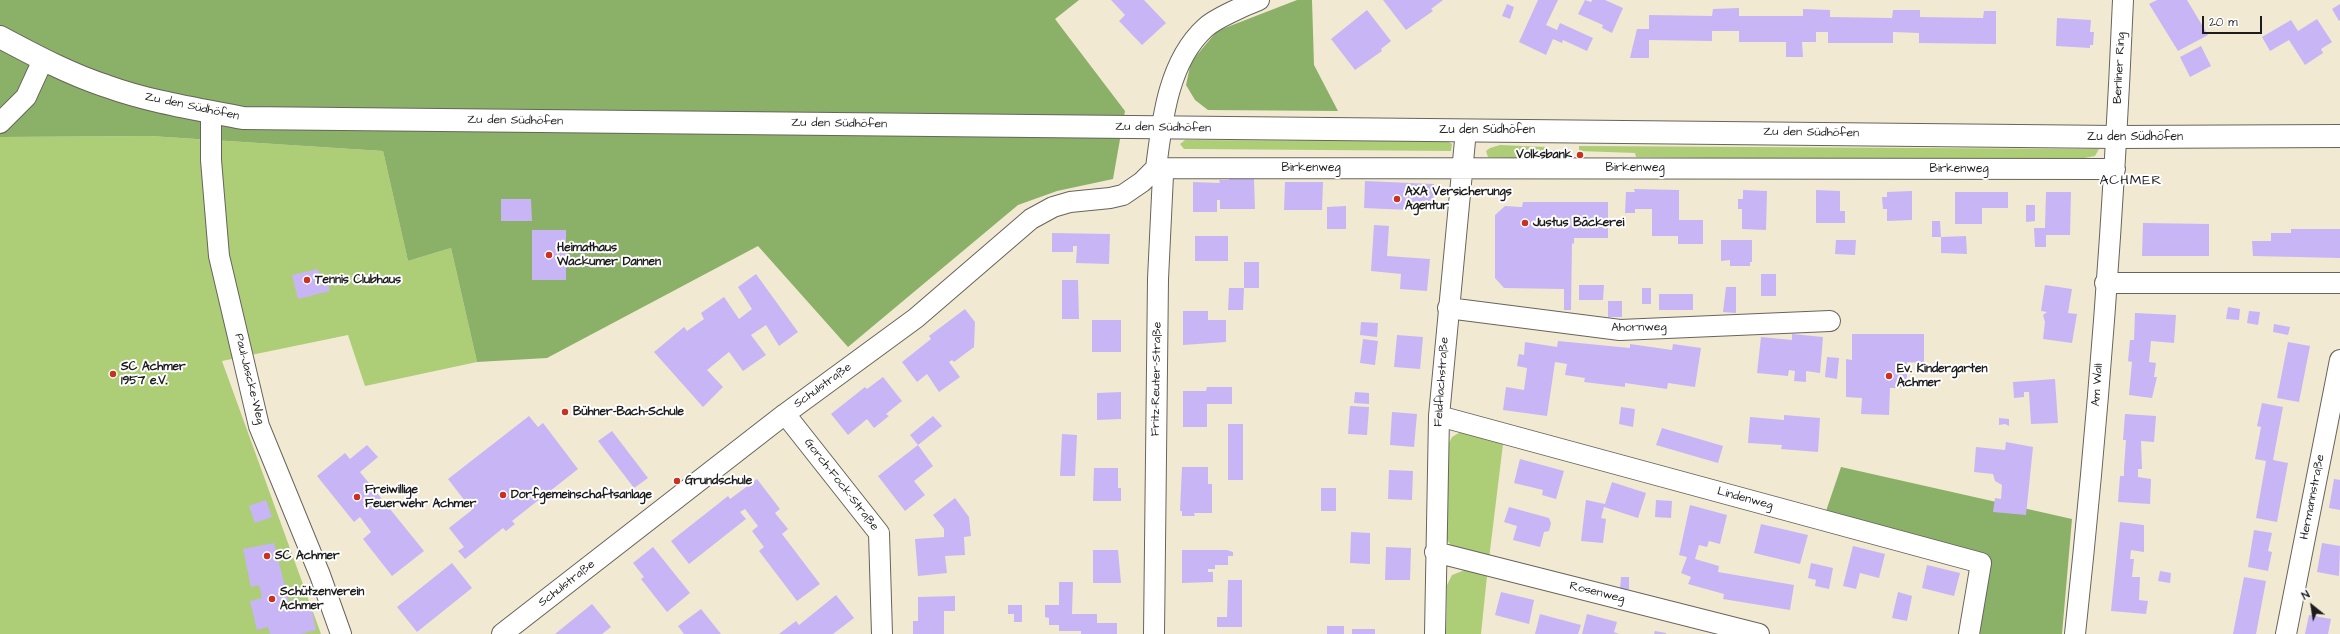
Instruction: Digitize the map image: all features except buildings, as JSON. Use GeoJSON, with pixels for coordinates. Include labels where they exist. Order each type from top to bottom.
{"type":"FeatureCollection","features":[{"type":"Feature","properties":{"kind":"street","name":"Fritz-Reuter-Straße"},"geometry":{"type":"LineString","coordinates":[[1154,634],[1158,279],[1163,175],[1156,168],[1161,128],[1179,63],[1205,28],[1259,0]]}},
{"type":"Feature","properties":{"kind":"street","name":"Berliner Ring"},"geometry":{"type":"LineString","coordinates":[[2117,137],[2123,0]]}},
{"type":"Feature","properties":{"kind":"street","name":"Zu den Südhöfen"},"geometry":{"type":"LineString","coordinates":[[0,37],[42,60],[105,86],[172,105],[243,118],[2117,137],[2340,136]]}},
{"type":"Feature","properties":{"kind":"street"},"geometry":{"type":"LineString","coordinates":[[0,123],[26,97],[42,60]]}},
{"type":"Feature","properties":{"kind":"street","name":"Paul-Jascke-Weg"},"geometry":{"type":"LineString","coordinates":[[211,112],[211,160],[219,256],[259,426],[320,575],[341,634]]}},
{"type":"Feature","properties":{"kind":"street","name":"Feldflachstraße"},"geometry":{"type":"LineString","coordinates":[[1435,634],[1435,552],[1439,416],[1448,308],[1464,168],[1466,130]]}},
{"type":"Feature","properties":{"kind":"street","name":"Am Wall"},"geometry":{"type":"LineString","coordinates":[[2075,634],[2088,512],[2117,137]]}},
{"type":"Feature","properties":{"kind":"street","name":"Birkenweg"},"geometry":{"type":"LineString","coordinates":[[1156,168],[2115,169]]}},
{"type":"Feature","properties":{"kind":"street","name":"Schulstraße"},"geometry":{"type":"LineString","coordinates":[[502,634],[785,414],[916,318],[1031,219],[1059,205],[1123,195],[1142,182],[1156,168]]}},
{"type":"Feature","properties":{"kind":"street"},"geometry":{"type":"LineString","coordinates":[[2106,283],[2340,283]]}},
{"type":"Feature","properties":{"kind":"street","name":"Ahornweg"},"geometry":{"type":"LineString","coordinates":[[1448,308],[1620,330],[1830,321]]}},
{"type":"Feature","properties":{"kind":"street","name":"Hermannstraße"},"geometry":{"type":"LineString","coordinates":[[2286,634],[2340,360]]}},
{"type":"Feature","properties":{"kind":"street","name":"Gorch-Fock-Straße"},"geometry":{"type":"LineString","coordinates":[[785,414],[879,533],[882,634]]}},
{"type":"Feature","properties":{"kind":"street","name":"Lindenweg"},"geometry":{"type":"LineString","coordinates":[[1439,416],[1981,563],[1969,634]]}},
{"type":"Feature","properties":{"kind":"street","name":"Rosenweg"},"geometry":{"type":"LineString","coordinates":[[1435,552],[1758,634]]}},
{"type":"Feature","properties":{"kind":"green space"},"geometry":{"type":"Polygon","coordinates":[[[0,0],[1079,0],[1055,19],[1125,111],[1113,179],[1057,191],[1018,205],[848,347],[758,246],[547,358],[477,362],[451,248],[408,261],[383,151],[150,136],[0,137],[0,0]]]}},
{"type":"Feature","properties":{"kind":"green space"},"geometry":{"type":"Polygon","coordinates":[[[1297,0],[1312,0],[1314,65],[1338,111],[1208,110],[1195,100],[1186,85],[1191,62],[1217,31],[1297,0]]]}},
{"type":"Feature","properties":{"kind":"green space","name":"SC Achmer 1957 e.V."},"geometry":{"type":"Polygon","coordinates":[[[150,136],[383,151],[408,261],[451,248],[477,362],[365,386],[348,335],[222,361],[321,634],[0,634],[0,137],[150,136]]]}},
{"type":"Feature","properties":{"kind":"green space"},"geometry":{"type":"Polygon","coordinates":[[[1185,140],[1447,141],[1452,144],[1451,151],[1184,149],[1180,144],[1185,140]]]}},
{"type":"Feature","properties":{"kind":"green space"},"geometry":{"type":"Polygon","coordinates":[[[1500,145],[1547,147],[1546,159],[1488,157],[1486,151],[1500,145]]]}},
{"type":"Feature","properties":{"kind":"green space"},"geometry":{"type":"Polygon","coordinates":[[[1579,146],[2099,149],[2095,156],[2058,163],[1636,157],[1635,153],[1579,151],[1579,146]]]}},
{"type":"Feature","properties":{"kind":"green space"},"geometry":{"type":"Polygon","coordinates":[[[1462,431],[1503,444],[1489,559],[1454,550],[1443,534],[1447,447],[1452,437],[1462,431]]]}},
{"type":"Feature","properties":{"kind":"green space"},"geometry":{"type":"Polygon","coordinates":[[[1841,467],[2072,519],[2062,634],[1975,634],[1986,558],[1826,511],[1841,467]]]}},
{"type":"Feature","properties":{"kind":"green space"},"geometry":{"type":"Polygon","coordinates":[[[1465,570],[1487,576],[1481,634],[1446,634],[1447,585],[1452,575],[1465,570]]]}},
{"type":"Feature","properties":{"kind":"place","name":"Volksbank"},"geometry":{"type":"Point","coordinates":[1580,155]}},
{"type":"Feature","properties":{"kind":"place","name":"AXA Versicherungs Agentur"},"geometry":{"type":"Point","coordinates":[1397,199]}},
{"type":"Feature","properties":{"kind":"place","name":"Justus Bäckerei"},"geometry":{"type":"Point","coordinates":[1525,223]}},
{"type":"Feature","properties":{"kind":"place","name":"Heimathaus Wackumer Dannen"},"geometry":{"type":"Point","coordinates":[549,255]}},
{"type":"Feature","properties":{"kind":"place","name":"Tennis Clubhaus"},"geometry":{"type":"Point","coordinates":[307,280]}},
{"type":"Feature","properties":{"kind":"place","name":"SC Achmer 1957 e.V."},"geometry":{"type":"Point","coordinates":[113,374]}},
{"type":"Feature","properties":{"kind":"place","name":"Ev. Kindergarten Achmer"},"geometry":{"type":"Point","coordinates":[1889,376]}},
{"type":"Feature","properties":{"kind":"place","name":"Bühner-Bach-Schule"},"geometry":{"type":"Point","coordinates":[565,412]}},
{"type":"Feature","properties":{"kind":"place","name":"Grundschule"},"geometry":{"type":"Point","coordinates":[677,481]}},
{"type":"Feature","properties":{"kind":"place","name":"Dorfgemeinschaftsanlage"},"geometry":{"type":"Point","coordinates":[503,495]}},
{"type":"Feature","properties":{"kind":"place","name":"Freiwillige Feuerwehr Achmer"},"geometry":{"type":"Point","coordinates":[357,497]}},
{"type":"Feature","properties":{"kind":"place","name":"SC Achmer"},"geometry":{"type":"Point","coordinates":[267,556]}},
{"type":"Feature","properties":{"kind":"place","name":"Schützenverein Achmer"},"geometry":{"type":"Point","coordinates":[272,599]}},
{"type":"Feature","properties":{"kind":"district","name":"ACHMER"},"geometry":{"type":"Point","coordinates":[2131,181]}}]}
